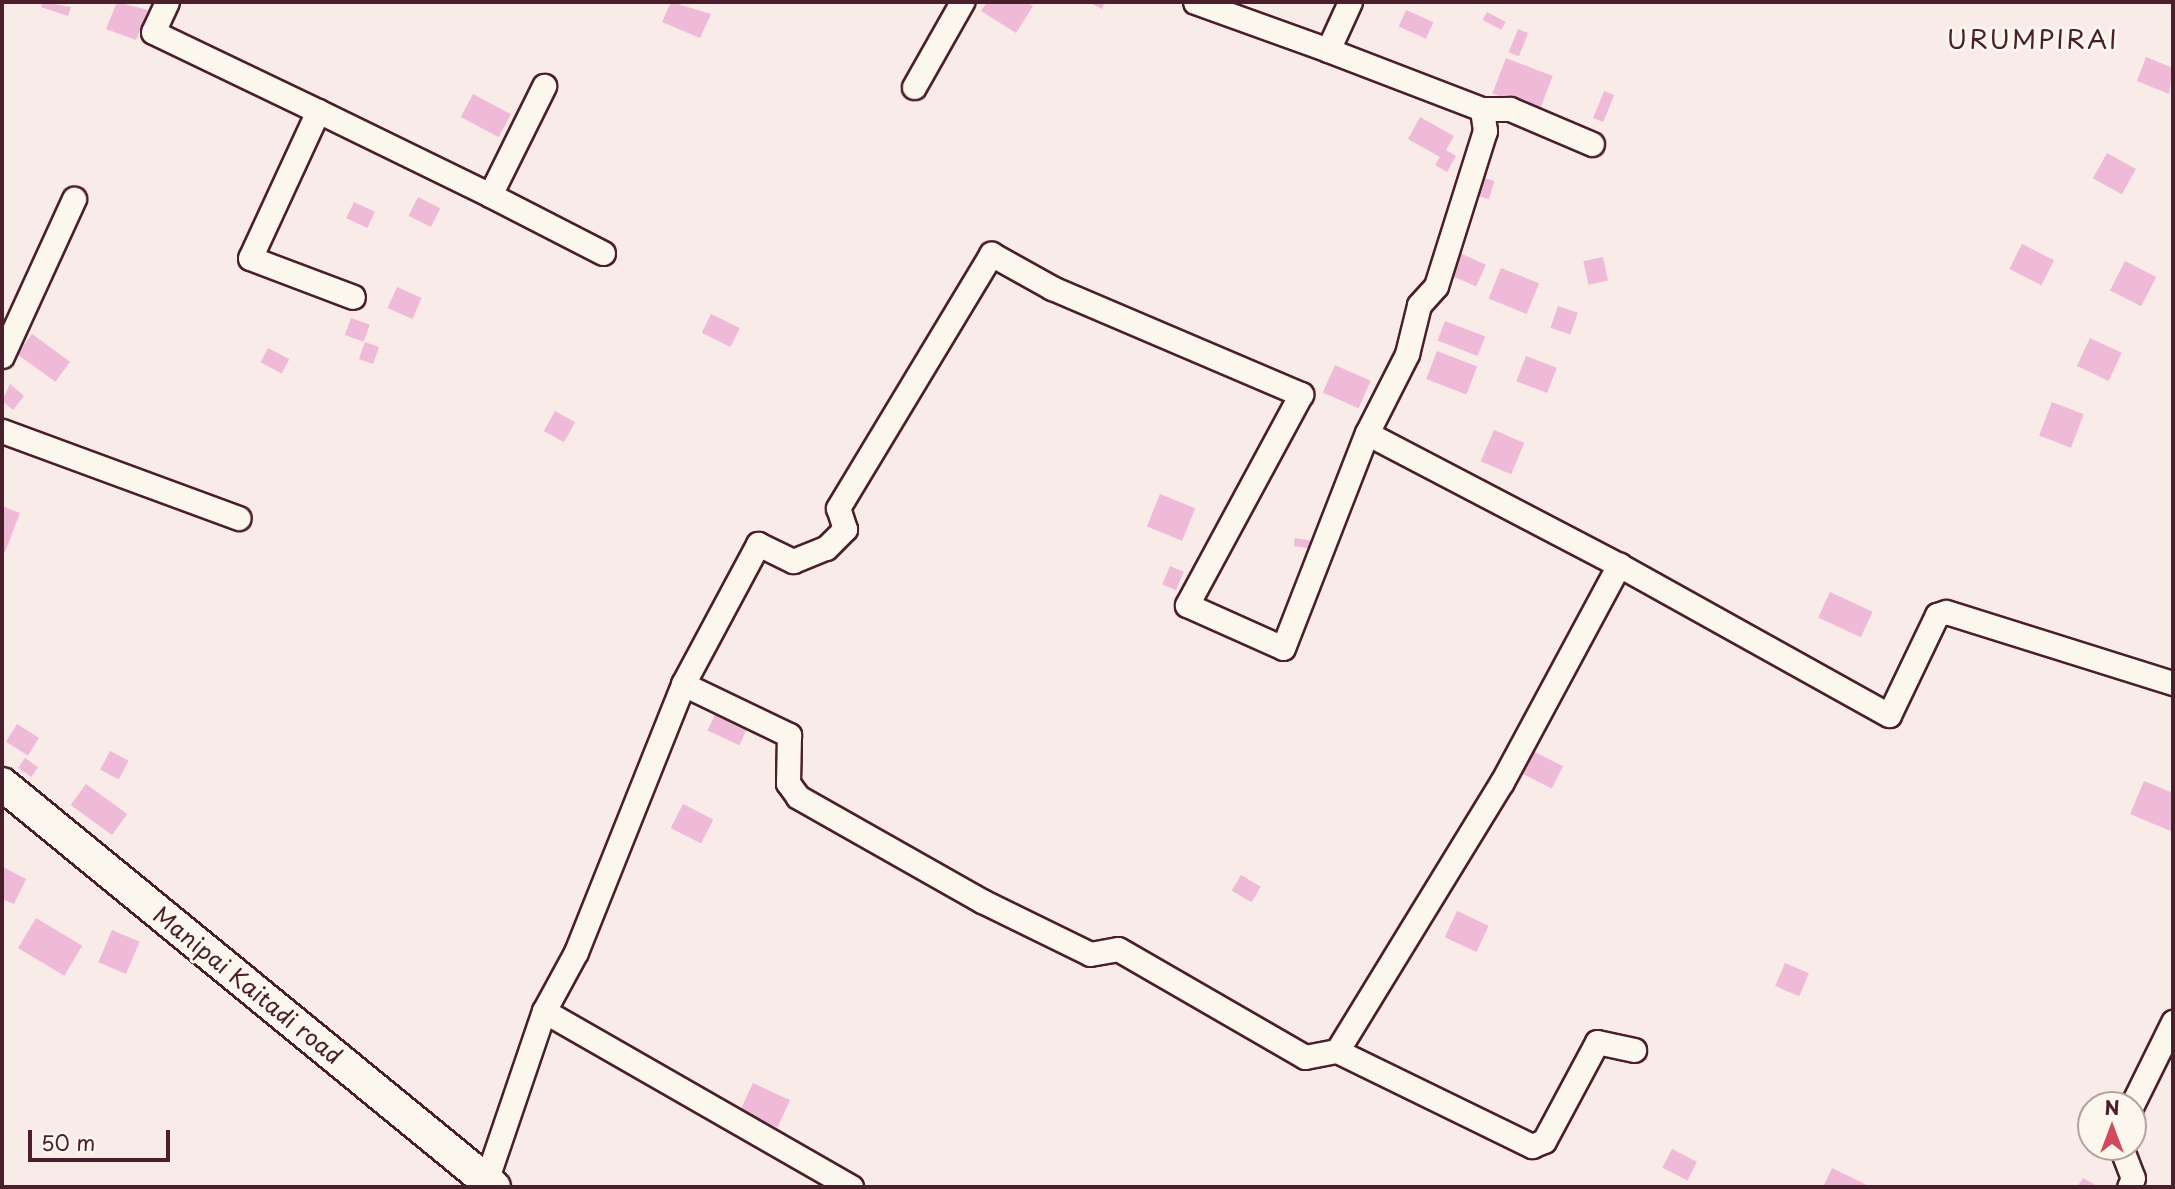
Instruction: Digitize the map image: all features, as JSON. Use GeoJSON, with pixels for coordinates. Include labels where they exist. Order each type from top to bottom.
{"type":"FeatureCollection","features":[{"type":"Feature","properties":{"kind":"main road","name":"Manipai Kaitadi road"},"geometry":{"type":"LineString","coordinates":[[2,784],[490,1184]]}},
{"type":"Feature","properties":{"kind":"street"},"geometry":{"type":"LineString","coordinates":[[167,2],[153,32],[491,195],[603,253]]}},
{"type":"Feature","properties":{"kind":"street"},"geometry":{"type":"LineString","coordinates":[[914,87],[962,2]]}},
{"type":"Feature","properties":{"kind":"street"},"geometry":{"type":"LineString","coordinates":[[1195,2],[1482,109],[1510,109],[1592,144]]}},
{"type":"Feature","properties":{"kind":"street"},"geometry":{"type":"LineString","coordinates":[[1328,50],[1350,2]]}},
{"type":"Feature","properties":{"kind":"street"},"geometry":{"type":"LineString","coordinates":[[491,195],[544,86]]}},
{"type":"Feature","properties":{"kind":"street"},"geometry":{"type":"LineString","coordinates":[[490,1184],[544,1011],[576,952],[683,684],[758,544],[793,561],[826,548],[845,529],[838,508],[991,254],[1052,288],[1301,394],[1187,605],[1283,648],[1367,433],[1407,354],[1419,306],[1436,286],[1485,131],[1482,109]]}},
{"type":"Feature","properties":{"kind":"street"},"geometry":{"type":"LineString","coordinates":[[318,111],[250,258],[353,297]]}},
{"type":"Feature","properties":{"kind":"street"},"geometry":{"type":"LineString","coordinates":[[2,356],[74,199]]}},
{"type":"Feature","properties":{"kind":"street"},"geometry":{"type":"LineString","coordinates":[[2,431],[239,518]]}},
{"type":"Feature","properties":{"kind":"street"},"geometry":{"type":"LineString","coordinates":[[1367,433],[1619,565],[1889,715],[1937,615],[1946,612],[2173,683]]}},
{"type":"Feature","properties":{"kind":"street"},"geometry":{"type":"LineString","coordinates":[[1337,1051],[1502,782],[1619,565]]}},
{"type":"Feature","properties":{"kind":"street"},"geometry":{"type":"LineString","coordinates":[[683,684],[789,735],[788,783],[798,797],[982,901],[1090,954],[1118,948],[1305,1056],[1337,1051],[1532,1146],[1544,1141],[1597,1042],[1634,1050]]}},
{"type":"Feature","properties":{"kind":"street"},"geometry":{"type":"LineString","coordinates":[[544,1011],[851,1187]]}},
{"type":"Feature","properties":{"kind":"street"},"geometry":{"type":"LineString","coordinates":[[2139,1091],[2173,1022]]}},
{"type":"Feature","properties":{"kind":"street"},"geometry":{"type":"LineString","coordinates":[[2126,1161],[2133,1178],[2129,1187]]}},
{"type":"Feature","properties":{"kind":"building"},"geometry":{"type":"Polygon","coordinates":[[[42,2],[71,7],[68,16],[41,7],[42,2]]]}},
{"type":"Feature","properties":{"kind":"building"},"geometry":{"type":"Polygon","coordinates":[[[117,2],[148,10],[136,40],[106,29],[117,2]]]}},
{"type":"Feature","properties":{"kind":"building"},"geometry":{"type":"Polygon","coordinates":[[[671,2],[711,14],[700,38],[662,22],[671,2]]]}},
{"type":"Feature","properties":{"kind":"building"},"geometry":{"type":"Polygon","coordinates":[[[987,2],[1026,2],[1033,6],[1016,33],[981,11],[987,2]]]}},
{"type":"Feature","properties":{"kind":"building"},"geometry":{"type":"Polygon","coordinates":[[[1088,2],[1105,2],[1102,9],[1088,2]]]}},
{"type":"Feature","properties":{"kind":"building"},"geometry":{"type":"Polygon","coordinates":[[[1406,10],[1433,22],[1426,39],[1399,26],[1406,10]]]}},
{"type":"Feature","properties":{"kind":"building"},"geometry":{"type":"Polygon","coordinates":[[[1487,12],[1506,22],[1501,30],[1483,20],[1487,12]]]}},
{"type":"Feature","properties":{"kind":"building"},"geometry":{"type":"Polygon","coordinates":[[[1518,29],[1528,33],[1519,56],[1509,52],[1518,29]]]}},
{"type":"Feature","properties":{"kind":"building"},"geometry":{"type":"Polygon","coordinates":[[[2146,57],[2173,68],[2169,94],[2137,81],[2146,57]]]}},
{"type":"Feature","properties":{"kind":"building"},"geometry":{"type":"Polygon","coordinates":[[[1506,58],[1553,76],[1539,111],[1492,93],[1506,58]]]}},
{"type":"Feature","properties":{"kind":"building"},"geometry":{"type":"Polygon","coordinates":[[[1604,91],[1614,95],[1603,122],[1593,118],[1604,91]]]}},
{"type":"Feature","properties":{"kind":"building"},"geometry":{"type":"Polygon","coordinates":[[[473,94],[511,114],[499,137],[461,117],[473,94]]]}},
{"type":"Feature","properties":{"kind":"building"},"geometry":{"type":"Polygon","coordinates":[[[1420,117],[1454,136],[1446,150],[1456,156],[1447,172],[1435,165],[1440,157],[1408,139],[1420,117]]]}},
{"type":"Feature","properties":{"kind":"building"},"geometry":{"type":"Polygon","coordinates":[[[2107,153],[2136,169],[2122,194],[2093,178],[2107,153]]]}},
{"type":"Feature","properties":{"kind":"building"},"geometry":{"type":"Polygon","coordinates":[[[1481,177],[1494,181],[1489,199],[1475,195],[1481,177]]]}},
{"type":"Feature","properties":{"kind":"building"},"geometry":{"type":"Polygon","coordinates":[[[418,197],[440,208],[431,227],[408,216],[418,197]]]}},
{"type":"Feature","properties":{"kind":"building"},"geometry":{"type":"Polygon","coordinates":[[[354,202],[375,212],[367,228],[346,218],[354,202]]]}},
{"type":"Feature","properties":{"kind":"building"},"geometry":{"type":"Polygon","coordinates":[[[2022,244],[2054,260],[2041,285],[2009,269],[2022,244]]]}},
{"type":"Feature","properties":{"kind":"building"},"geometry":{"type":"Polygon","coordinates":[[[1453,250],[1486,265],[1476,287],[1443,272],[1453,250]]]}},
{"type":"Feature","properties":{"kind":"building"},"geometry":{"type":"Polygon","coordinates":[[[1603,257],[1608,280],[1588,285],[1583,261],[1603,257]]]}},
{"type":"Feature","properties":{"kind":"building"},"geometry":{"type":"Polygon","coordinates":[[[2125,261],[2156,277],[2141,306],[2110,290],[2125,261]]]}},
{"type":"Feature","properties":{"kind":"building"},"geometry":{"type":"Polygon","coordinates":[[[1501,268],[1539,283],[1527,314],[1489,299],[1501,268]]]}},
{"type":"Feature","properties":{"kind":"building"},"geometry":{"type":"Polygon","coordinates":[[[397,287],[422,298],[412,319],[388,308],[397,287]]]}},
{"type":"Feature","properties":{"kind":"building"},"geometry":{"type":"Polygon","coordinates":[[[1558,306],[1578,313],[1570,335],[1551,328],[1558,306]]]}},
{"type":"Feature","properties":{"kind":"building"},"geometry":{"type":"Polygon","coordinates":[[[711,314],[740,328],[731,347],[702,333],[711,314]]]}},
{"type":"Feature","properties":{"kind":"building"},"geometry":{"type":"Polygon","coordinates":[[[351,318],[370,325],[364,342],[345,335],[351,318]]]}},
{"type":"Feature","properties":{"kind":"building"},"geometry":{"type":"Polygon","coordinates":[[[1445,321],[1485,336],[1478,356],[1437,341],[1445,321]]]}},
{"type":"Feature","properties":{"kind":"building"},"geometry":{"type":"Polygon","coordinates":[[[32,334],[70,362],[55,382],[17,354],[32,334]]]}},
{"type":"Feature","properties":{"kind":"building"},"geometry":{"type":"Polygon","coordinates":[[[2090,338],[2122,353],[2109,381],[2077,366],[2090,338]]]}},
{"type":"Feature","properties":{"kind":"building"},"geometry":{"type":"Polygon","coordinates":[[[365,342],[379,347],[373,364],[359,359],[365,342]]]}},
{"type":"Feature","properties":{"kind":"building"},"geometry":{"type":"Polygon","coordinates":[[[268,348],[289,359],[282,373],[260,362],[268,348]]]}},
{"type":"Feature","properties":{"kind":"building"},"geometry":{"type":"Polygon","coordinates":[[[1437,351],[1477,366],[1466,394],[1426,379],[1437,351]]]}},
{"type":"Feature","properties":{"kind":"building"},"geometry":{"type":"Polygon","coordinates":[[[1526,356],[1557,368],[1547,393],[1516,381],[1526,356]]]}},
{"type":"Feature","properties":{"kind":"building"},"geometry":{"type":"Polygon","coordinates":[[[1335,365],[1371,381],[1358,408],[1323,392],[1335,365]]]}},
{"type":"Feature","properties":{"kind":"building"},"geometry":{"type":"Polygon","coordinates":[[[10,384],[24,396],[13,410],[2,401],[10,384]]]}},
{"type":"Feature","properties":{"kind":"building"},"geometry":{"type":"Polygon","coordinates":[[[2052,402],[2084,414],[2071,448],[2039,436],[2052,402]]]}},
{"type":"Feature","properties":{"kind":"building"},"geometry":{"type":"Polygon","coordinates":[[[555,411],[575,422],[564,442],[544,431],[555,411]]]}},
{"type":"Feature","properties":{"kind":"building"},"geometry":{"type":"Polygon","coordinates":[[[1494,430],[1524,443],[1511,474],[1481,461],[1494,430]]]}},
{"type":"Feature","properties":{"kind":"building"},"geometry":{"type":"Polygon","coordinates":[[[1160,494],[1195,508],[1182,541],[1147,526],[1160,494]]]}},
{"type":"Feature","properties":{"kind":"building"},"geometry":{"type":"Polygon","coordinates":[[[2,506],[20,513],[5,552],[2,551],[2,506]]]}},
{"type":"Feature","properties":{"kind":"building"},"geometry":{"type":"Polygon","coordinates":[[[1295,538],[1315,541],[1314,549],[1294,546],[1295,538]]]}},
{"type":"Feature","properties":{"kind":"building"},"geometry":{"type":"Polygon","coordinates":[[[1170,566],[1184,572],[1176,590],[1162,584],[1170,566]]]}},
{"type":"Feature","properties":{"kind":"building"},"geometry":{"type":"Polygon","coordinates":[[[1830,592],[1873,612],[1861,637],[1818,617],[1830,592]]]}},
{"type":"Feature","properties":{"kind":"building"},"geometry":{"type":"Polygon","coordinates":[[[719,706],[751,721],[739,745],[708,730],[719,706]]]}},
{"type":"Feature","properties":{"kind":"building"},"geometry":{"type":"Polygon","coordinates":[[[17,724],[39,738],[28,756],[6,742],[17,724]]]}},
{"type":"Feature","properties":{"kind":"building"},"geometry":{"type":"Polygon","coordinates":[[[1531,750],[1563,766],[1552,789],[1520,772],[1531,750]]]}},
{"type":"Feature","properties":{"kind":"building"},"geometry":{"type":"Polygon","coordinates":[[[110,751],[129,761],[119,779],[100,770],[110,751]]]}},
{"type":"Feature","properties":{"kind":"building"},"geometry":{"type":"Polygon","coordinates":[[[25,758],[38,767],[31,777],[18,768],[25,758]]]}},
{"type":"Feature","properties":{"kind":"building"},"geometry":{"type":"Polygon","coordinates":[[[2144,781],[2173,793],[2173,832],[2130,814],[2144,781]]]}},
{"type":"Feature","properties":{"kind":"building"},"geometry":{"type":"Polygon","coordinates":[[[86,784],[127,814],[112,835],[71,805],[86,784]]]}},
{"type":"Feature","properties":{"kind":"building"},"geometry":{"type":"Polygon","coordinates":[[[683,804],[713,819],[701,843],[671,828],[683,804]]]}},
{"type":"Feature","properties":{"kind":"building"},"geometry":{"type":"Polygon","coordinates":[[[3,867],[26,879],[14,904],[2,899],[3,867]]]}},
{"type":"Feature","properties":{"kind":"building"},"geometry":{"type":"Polygon","coordinates":[[[1241,875],[1261,887],[1251,902],[1232,890],[1241,875]]]}},
{"type":"Feature","properties":{"kind":"building"},"geometry":{"type":"Polygon","coordinates":[[[1457,911],[1489,926],[1476,952],[1445,937],[1457,911]]]}},
{"type":"Feature","properties":{"kind":"building"},"geometry":{"type":"Polygon","coordinates":[[[36,918],[82,946],[64,976],[18,948],[36,918]]]}},
{"type":"Feature","properties":{"kind":"building"},"geometry":{"type":"Polygon","coordinates":[[[112,930],[140,942],[126,974],[98,962],[112,930]]]}},
{"type":"Feature","properties":{"kind":"building"},"geometry":{"type":"Polygon","coordinates":[[[1785,963],[1809,973],[1799,996],[1775,986],[1785,963]]]}},
{"type":"Feature","properties":{"kind":"building"},"geometry":{"type":"Polygon","coordinates":[[[753,1083],[790,1100],[777,1128],[740,1110],[753,1083]]]}},
{"type":"Feature","properties":{"kind":"building"},"geometry":{"type":"Polygon","coordinates":[[[1672,1149],[1697,1162],[1687,1180],[1662,1168],[1672,1149]]]}},
{"type":"Feature","properties":{"kind":"building"},"geometry":{"type":"Polygon","coordinates":[[[1832,1168],[1871,1187],[1823,1187],[1832,1168]]]}},
{"type":"Feature","properties":{"kind":"building"},"geometry":{"type":"Polygon","coordinates":[[[2083,1178],[2099,1187],[2077,1187],[2083,1178]]]}},
{"type":"Feature","properties":{"kind":"district","name":"URUMPIRAI"},"geometry":{"type":"Point","coordinates":[2033,39]}}]}
